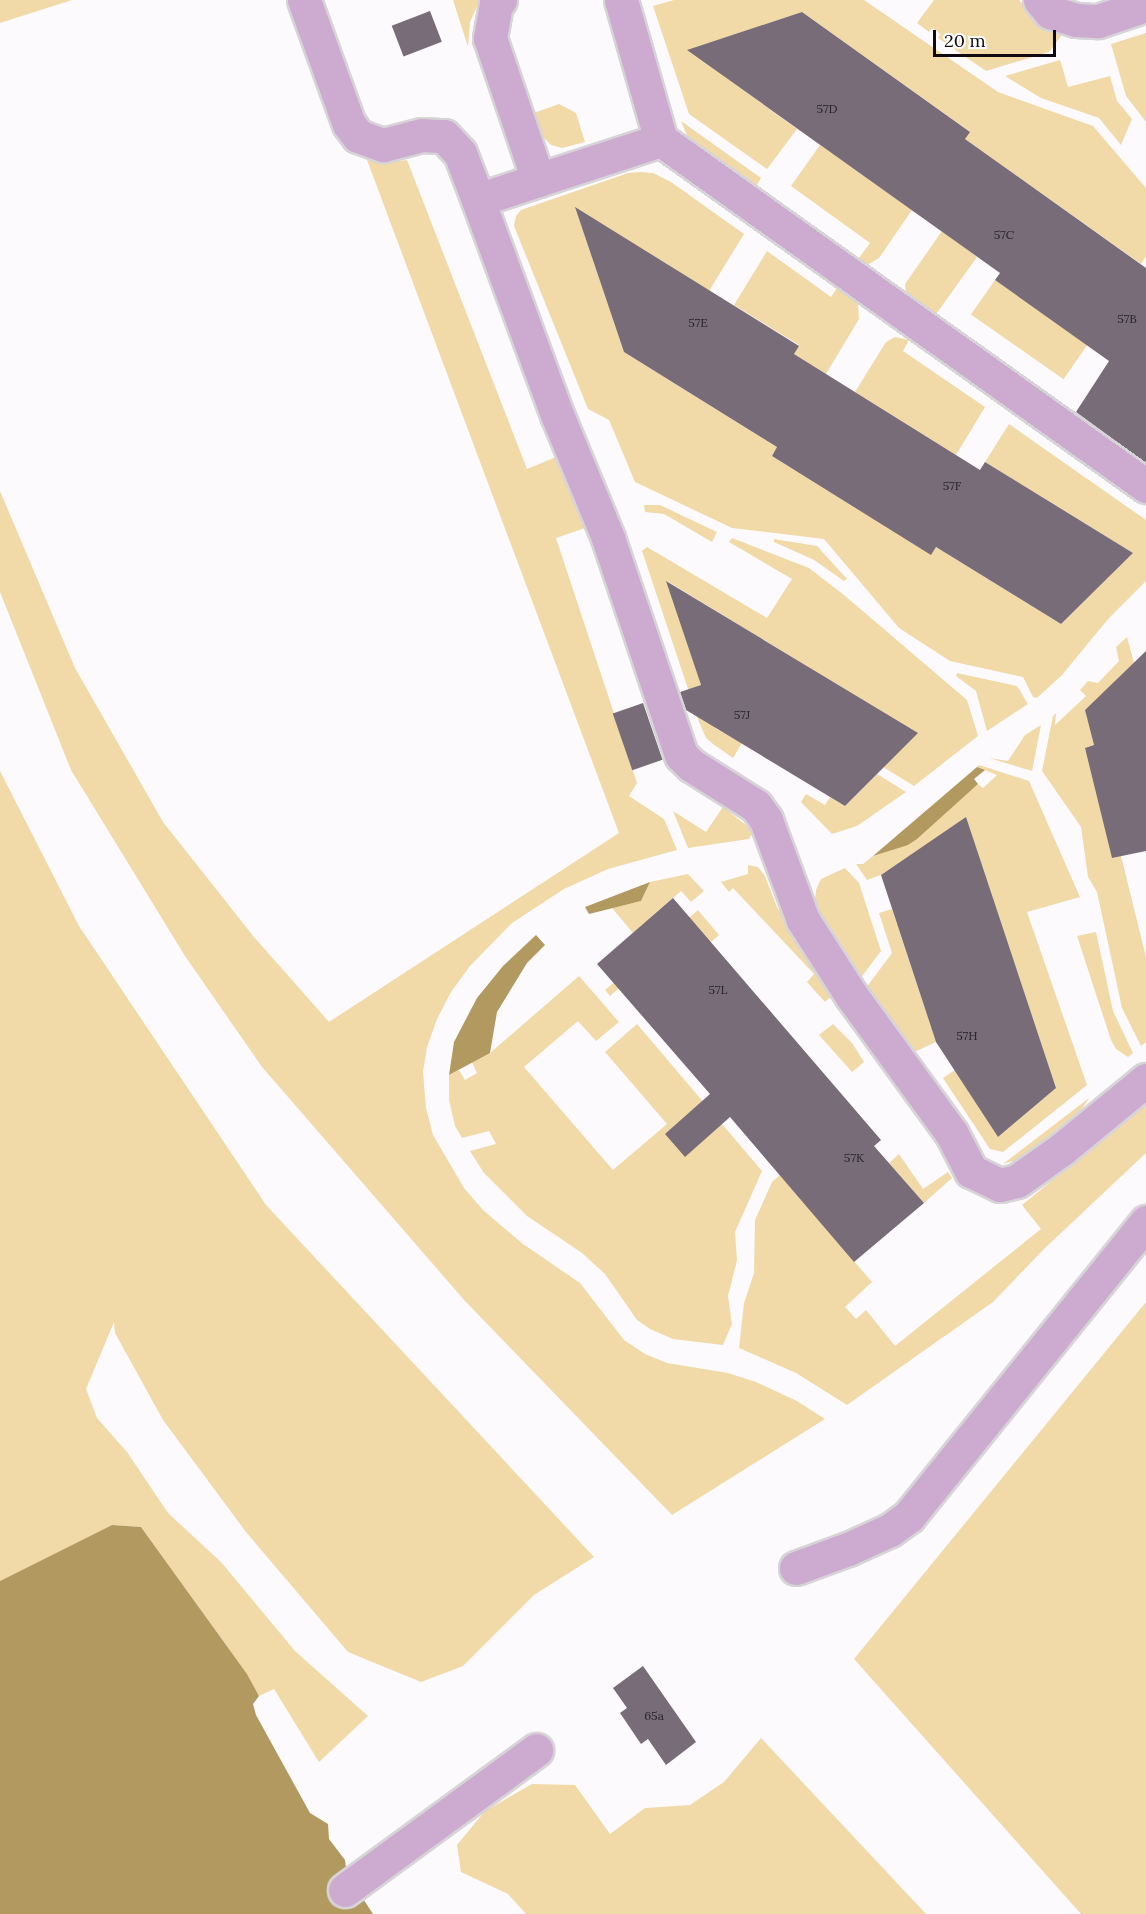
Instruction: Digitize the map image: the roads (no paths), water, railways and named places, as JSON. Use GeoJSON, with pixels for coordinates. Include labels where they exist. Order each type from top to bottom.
{"type":"FeatureCollection","features":[{"type":"Feature","properties":{"kind":"lane"},"geometry":{"type":"LineString","coordinates":[[304,0],[349,124],[358,136],[383,145],[422,135],[444,136],[460,153],[558,417],[608,538],[681,755],[691,765],[756,806],[766,820],[803,920],[851,994],[952,1134],[971,1171],[1000,1185],[1017,1181],[1062,1149],[1146,1080]]}},
{"type":"Feature","properties":{"kind":"lane"},"geometry":{"type":"LineString","coordinates":[[500,0],[495,4],[490,38],[538,180]]}},
{"type":"Feature","properties":{"kind":"lane"},"geometry":{"type":"LineString","coordinates":[[621,0],[661,140],[1146,486]]}},
{"type":"Feature","properties":{"kind":"lane"},"geometry":{"type":"LineString","coordinates":[[1040,0],[1050,12],[1076,20],[1098,21],[1146,5]]}},
{"type":"Feature","properties":{"kind":"lane"},"geometry":{"type":"LineString","coordinates":[[478,200],[661,140]]}},
{"type":"Feature","properties":{"kind":"lane"},"geometry":{"type":"LineString","coordinates":[[796,1568],[848,1549],[890,1530],[909,1516],[1146,1222]]}},
{"type":"Feature","properties":{"kind":"lane"},"geometry":{"type":"LineString","coordinates":[[345,1890],[536,1750]]}}]}
